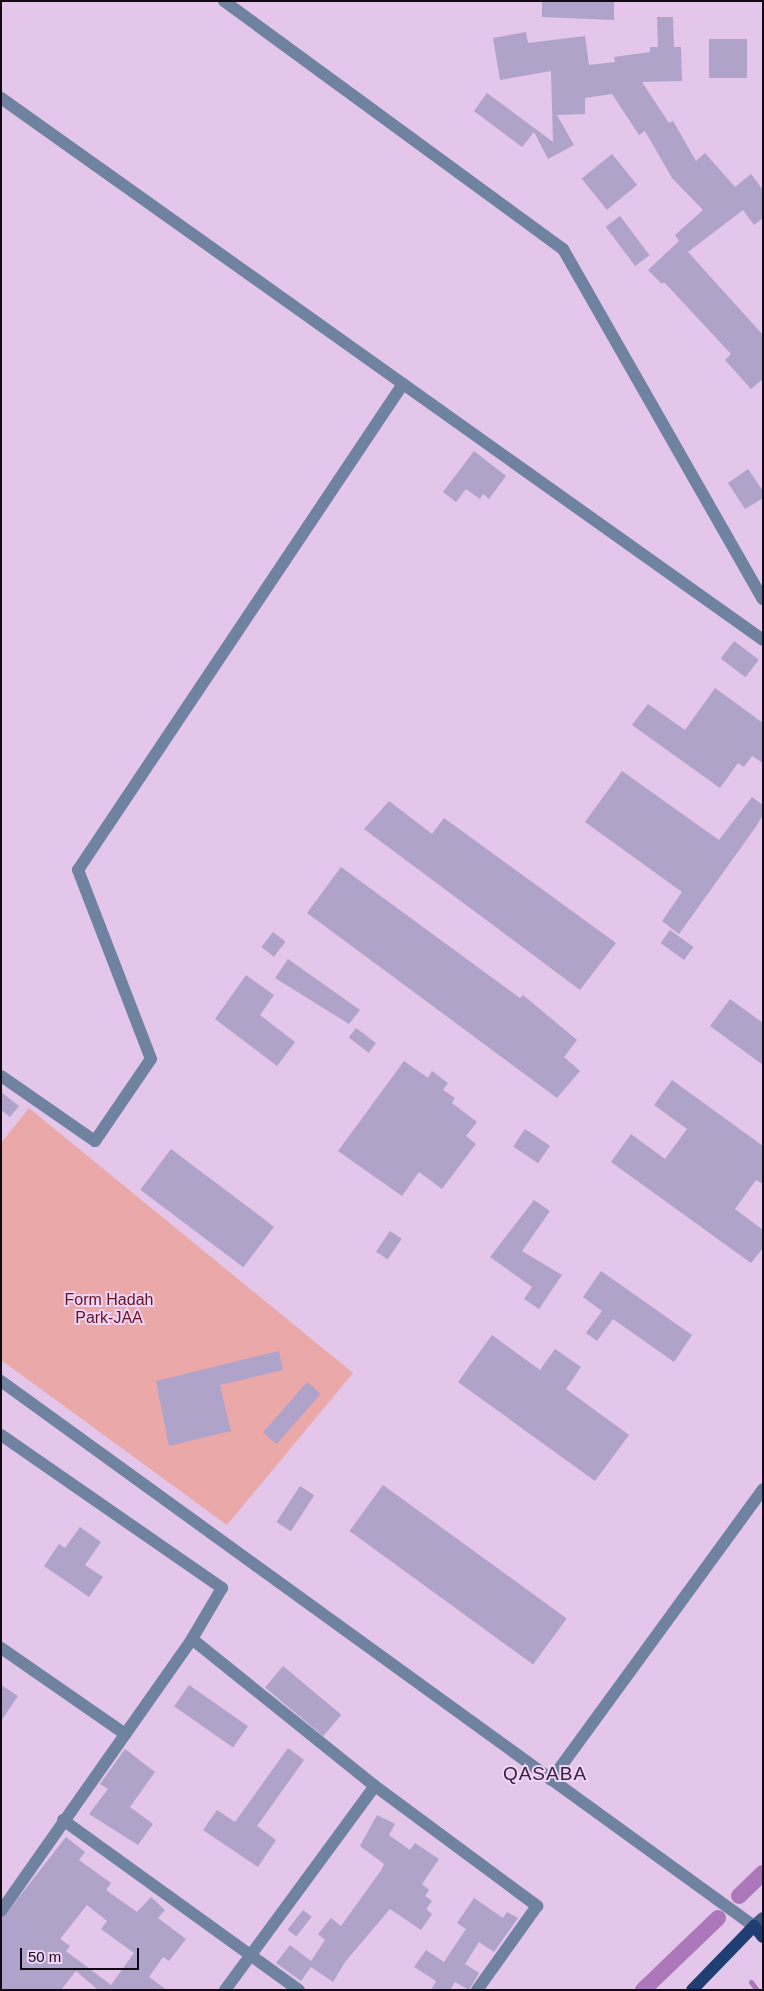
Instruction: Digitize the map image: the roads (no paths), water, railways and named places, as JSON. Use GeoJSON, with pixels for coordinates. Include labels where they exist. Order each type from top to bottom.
{"type":"FeatureCollection","features":[{"type":"Feature","properties":{"kind":"main road"},"geometry":{"type":"LineString","coordinates":[[693,1990],[758,1922],[763,1937]]}},
{"type":"Feature","properties":{"kind":"street"},"geometry":{"type":"LineString","coordinates":[[224,1],[563,249],[763,599]]}},
{"type":"Feature","properties":{"kind":"street"},"geometry":{"type":"LineString","coordinates":[[1,98],[763,640]]}},
{"type":"Feature","properties":{"kind":"street"},"geometry":{"type":"LineString","coordinates":[[1,1076],[95,1140],[151,1059],[78,870],[403,384]]}},
{"type":"Feature","properties":{"kind":"street"},"geometry":{"type":"LineString","coordinates":[[1,1381],[551,1780],[758,1922]]}},
{"type":"Feature","properties":{"kind":"street"},"geometry":{"type":"LineString","coordinates":[[1,1435],[222,1588],[192,1640],[63,1820],[1,1911]]}},
{"type":"Feature","properties":{"kind":"street"},"geometry":{"type":"LineString","coordinates":[[551,1780],[763,1489]]}},
{"type":"Feature","properties":{"kind":"street"},"geometry":{"type":"LineString","coordinates":[[192,1640],[375,1786],[537,1906],[478,1990]]}},
{"type":"Feature","properties":{"kind":"street"},"geometry":{"type":"LineString","coordinates":[[1,1648],[125,1734]]}},
{"type":"Feature","properties":{"kind":"street"},"geometry":{"type":"LineString","coordinates":[[225,1990],[375,1786]]}},
{"type":"Feature","properties":{"kind":"street"},"geometry":{"type":"LineString","coordinates":[[63,1820],[299,1990]]}},
{"type":"Feature","properties":{"kind":"waterway"},"geometry":{"type":"LineString","coordinates":[[739,1896],[763,1873]]}},
{"type":"Feature","properties":{"kind":"waterway"},"geometry":{"type":"LineString","coordinates":[[643,1990],[718,1918]]}},
{"type":"Feature","properties":{"kind":"waterway"},"geometry":{"type":"LineString","coordinates":[[751,1982],[757,1990]]}},
{"type":"Feature","properties":{"kind":"district","name":"QASABA"},"geometry":{"type":"Point","coordinates":[545,1774]}},
{"type":"Feature","properties":{"kind":"park label","name":"Form Hadah Park-JAA"},"geometry":{"type":"Point","coordinates":[109,1309]}}]}
